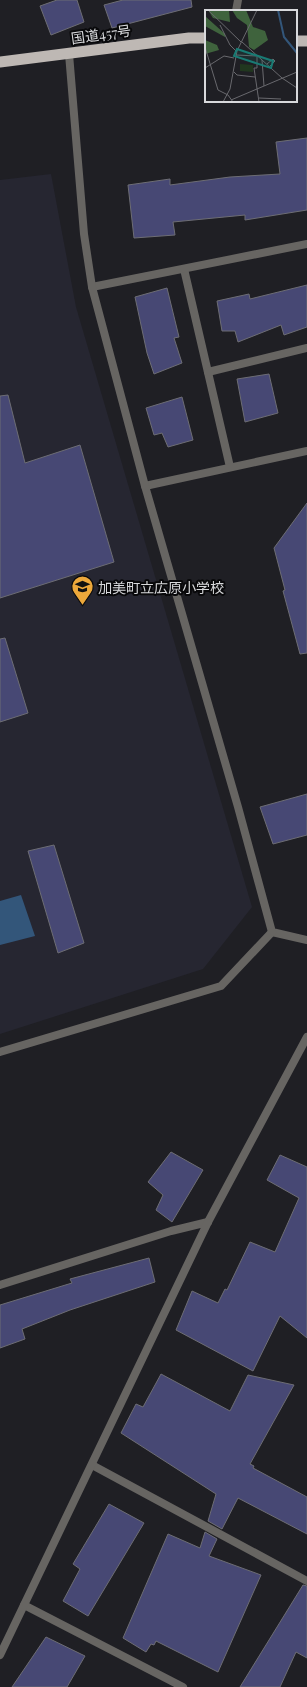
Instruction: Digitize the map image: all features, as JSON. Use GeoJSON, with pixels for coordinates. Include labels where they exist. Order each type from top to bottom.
{"type":"FeatureCollection","features":[{"type":"Feature","properties":{"kind":"highway","name":"国道457号"},"geometry":{"type":"LineString","coordinates":[[0,62],[189,38],[205,38]]}},
{"type":"Feature","properties":{"kind":"street"},"geometry":{"type":"LineString","coordinates":[[236,10],[238,0]]}},
{"type":"Feature","properties":{"kind":"street"},"geometry":{"type":"LineString","coordinates":[[69,54],[84,234],[92,287],[145,486],[238,807],[272,932]]}},
{"type":"Feature","properties":{"kind":"street"},"geometry":{"type":"LineString","coordinates":[[92,287],[307,244]]}},
{"type":"Feature","properties":{"kind":"street"},"geometry":{"type":"LineString","coordinates":[[184,269],[230,467]]}},
{"type":"Feature","properties":{"kind":"street"},"geometry":{"type":"LineString","coordinates":[[208,372],[307,348]]}},
{"type":"Feature","properties":{"kind":"street"},"geometry":{"type":"LineString","coordinates":[[145,486],[307,451]]}},
{"type":"Feature","properties":{"kind":"street"},"geometry":{"type":"LineString","coordinates":[[272,932],[307,940]]}},
{"type":"Feature","properties":{"kind":"street"},"geometry":{"type":"LineString","coordinates":[[0,1052],[221,986],[272,932]]}},
{"type":"Feature","properties":{"kind":"street"},"geometry":{"type":"LineString","coordinates":[[0,1655],[208,1222],[307,1037]]}},
{"type":"Feature","properties":{"kind":"street"},"geometry":{"type":"LineString","coordinates":[[0,1285],[171,1231],[208,1222]]}},
{"type":"Feature","properties":{"kind":"street"},"geometry":{"type":"LineString","coordinates":[[92,1465],[307,1581]]}},
{"type":"Feature","properties":{"kind":"street"},"geometry":{"type":"LineString","coordinates":[[24,1605],[183,1687]]}},
{"type":"Feature","properties":{"kind":"shaded area","name":"加美町立広原小学校"},"geometry":{"type":"Polygon","coordinates":[[[51,174],[76,307],[252,907],[203,969],[0,1034],[0,180],[51,174]]]}},
{"type":"Feature","properties":{"kind":"water"},"geometry":{"type":"Polygon","coordinates":[[[21,895],[35,936],[0,945],[0,901],[21,895]]]}},
{"type":"Feature","properties":{"kind":"building"},"geometry":{"type":"Polygon","coordinates":[[[57,0],[77,0],[84,22],[51,35],[40,6],[57,0]]]}},
{"type":"Feature","properties":{"kind":"building"},"geometry":{"type":"Polygon","coordinates":[[[123,0],[191,0],[192,7],[112,28],[104,5],[123,0]]]}},
{"type":"Feature","properties":{"kind":"building"},"geometry":{"type":"Polygon","coordinates":[[[307,138],[307,210],[245,220],[245,215],[173,222],[175,235],[134,238],[128,185],[170,179],[170,185],[230,177],[280,174],[276,142],[307,138]]]}},
{"type":"Feature","properties":{"kind":"building"},"geometry":{"type":"Polygon","coordinates":[[[307,285],[307,327],[284,335],[281,325],[238,342],[235,331],[222,331],[217,301],[249,294],[250,299],[307,285]]]}},
{"type":"Feature","properties":{"kind":"building"},"geometry":{"type":"Polygon","coordinates":[[[167,288],[179,337],[174,338],[182,363],[154,374],[147,353],[135,297],[167,288]]]}},
{"type":"Feature","properties":{"kind":"building"},"geometry":{"type":"Polygon","coordinates":[[[269,374],[278,413],[245,422],[237,379],[269,374]]]}},
{"type":"Feature","properties":{"kind":"building"},"geometry":{"type":"Polygon","coordinates":[[[8,395],[25,463],[80,445],[114,562],[0,598],[0,396],[8,395]]]}},
{"type":"Feature","properties":{"kind":"building"},"geometry":{"type":"Polygon","coordinates":[[[182,397],[193,440],[168,447],[162,433],[154,435],[146,408],[182,397]]]}},
{"type":"Feature","properties":{"kind":"building"},"geometry":{"type":"Polygon","coordinates":[[[307,503],[307,653],[300,654],[283,591],[285,590],[274,548],[307,503]]]}},
{"type":"Feature","properties":{"kind":"building"},"geometry":{"type":"Polygon","coordinates":[[[5,638],[28,713],[0,722],[0,639],[5,638]]]}},
{"type":"Feature","properties":{"kind":"building"},"geometry":{"type":"Polygon","coordinates":[[[307,794],[307,835],[273,844],[260,807],[307,794]]]}},
{"type":"Feature","properties":{"kind":"building"},"geometry":{"type":"Polygon","coordinates":[[[54,845],[84,943],[58,953],[28,851],[54,845]]]}},
{"type":"Feature","properties":{"kind":"building"},"geometry":{"type":"Polygon","coordinates":[[[171,1152],[203,1170],[172,1222],[156,1210],[163,1195],[148,1182],[171,1152]]]}},
{"type":"Feature","properties":{"kind":"building"},"geometry":{"type":"Polygon","coordinates":[[[280,1155],[307,1167],[307,1338],[280,1316],[253,1371],[176,1330],[192,1291],[218,1303],[225,1289],[227,1290],[250,1242],[275,1252],[299,1198],[267,1180],[280,1155]]]}},
{"type":"Feature","properties":{"kind":"building"},"geometry":{"type":"Polygon","coordinates":[[[149,1258],[155,1282],[70,1310],[22,1329],[25,1339],[0,1348],[0,1305],[72,1283],[70,1279],[149,1258]]]}},
{"type":"Feature","properties":{"kind":"building"},"geometry":{"type":"Polygon","coordinates":[[[161,1374],[230,1411],[248,1375],[294,1385],[250,1464],[254,1466],[253,1468],[307,1497],[307,1534],[238,1498],[222,1529],[208,1521],[216,1494],[121,1433],[136,1404],[143,1407],[161,1374]]]}},
{"type":"Feature","properties":{"kind":"building"},"geometry":{"type":"Polygon","coordinates":[[[109,1504],[144,1523],[88,1616],[63,1601],[80,1569],[73,1564],[109,1504]]]}},
{"type":"Feature","properties":{"kind":"building"},"geometry":{"type":"Polygon","coordinates":[[[205,1532],[217,1539],[209,1556],[261,1575],[218,1672],[156,1641],[154,1645],[151,1644],[146,1652],[123,1638],[168,1534],[200,1548],[205,1532]]]}},
{"type":"Feature","properties":{"kind":"building"},"geometry":{"type":"Polygon","coordinates":[[[303,1585],[307,1586],[307,1658],[296,1652],[280,1687],[240,1687],[303,1585]]]}},
{"type":"Feature","properties":{"kind":"building"},"geometry":{"type":"Polygon","coordinates":[[[46,1637],[85,1656],[67,1687],[12,1687],[46,1637]]]}},
{"type":"Feature","properties":{"kind":"place","name":"加美町立広原小学校"},"geometry":{"type":"Point","coordinates":[82,606]}}]}
